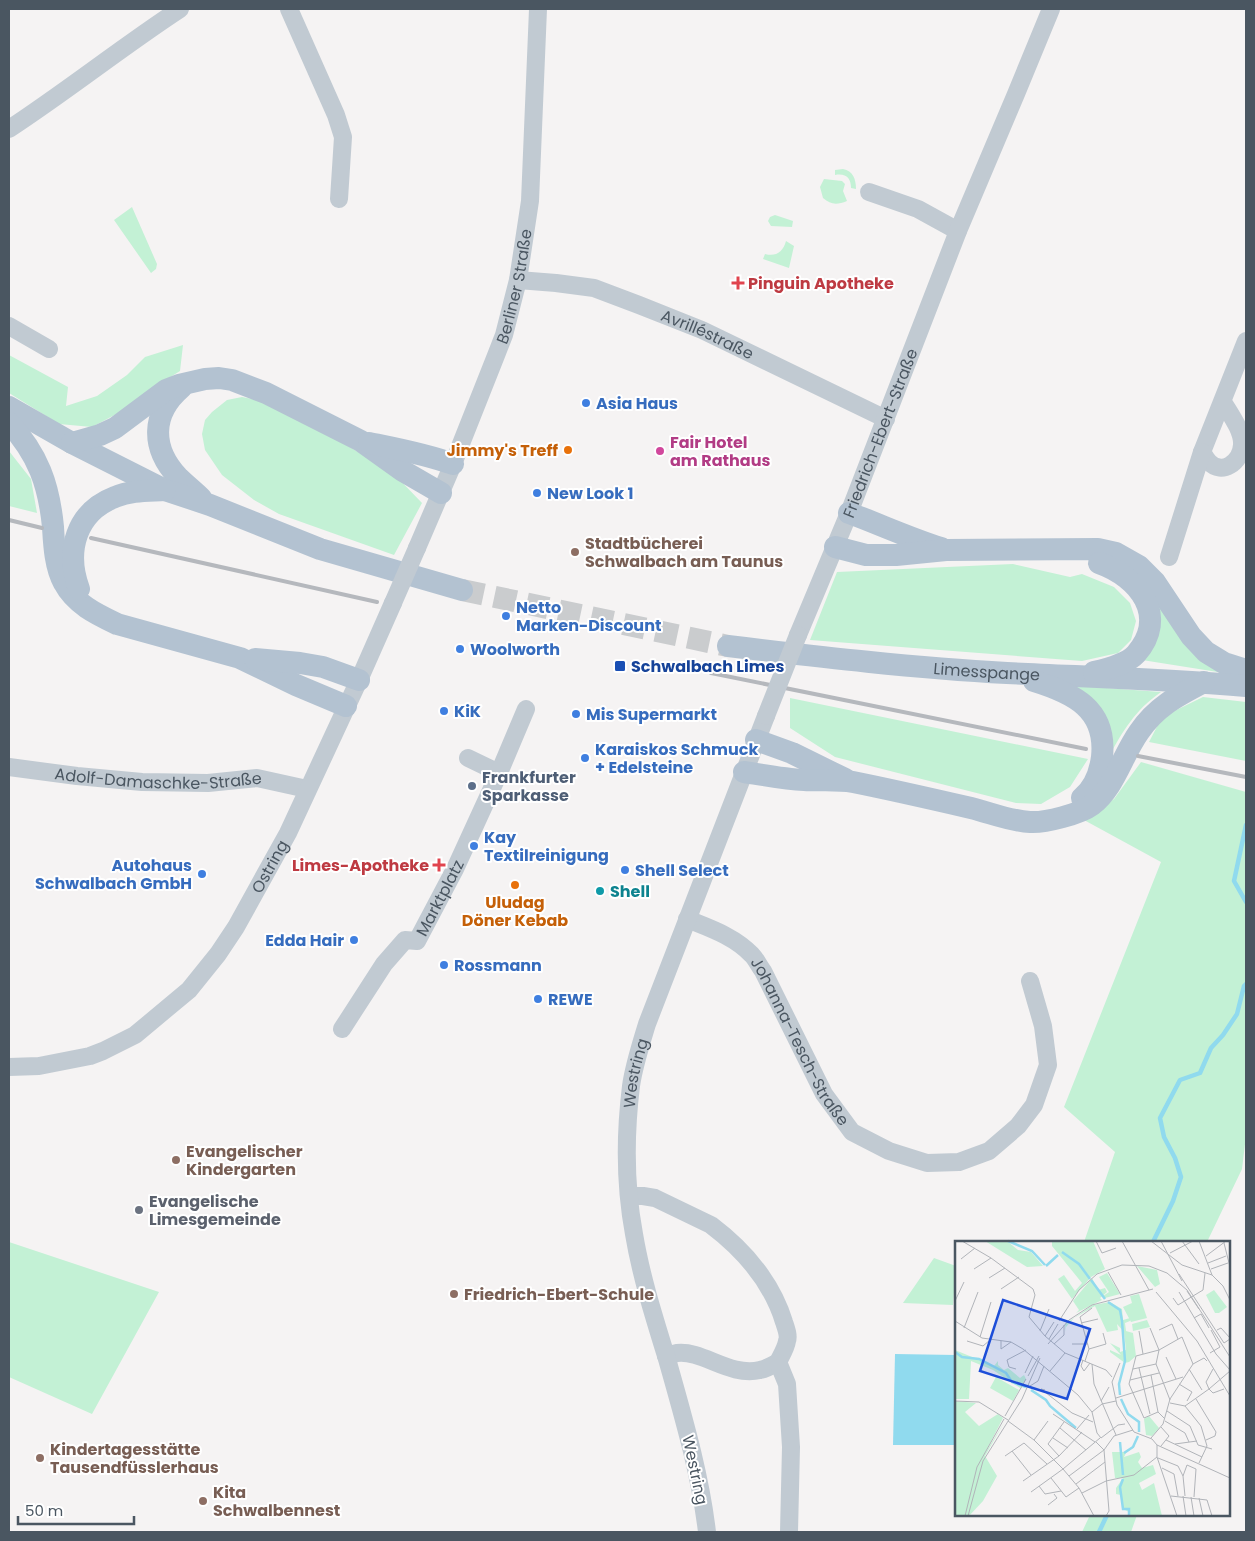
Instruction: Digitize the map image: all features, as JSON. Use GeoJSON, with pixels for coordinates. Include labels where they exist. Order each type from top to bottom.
{"type":"FeatureCollection","features":[{"type":"Feature","properties":{"kind":"main road"},"geometry":{"type":"LineString","coordinates":[[72,443],[116,428],[166,390],[193,382],[219,378],[243,383],[266,393],[361,441],[403,471],[441,493]]}},
{"type":"Feature","properties":{"kind":"main road"},"geometry":{"type":"LineString","coordinates":[[193,382],[168,400],[161,414],[158,430],[159,441],[163,454],[178,477],[210,505]]}},
{"type":"Feature","properties":{"kind":"main road"},"geometry":{"type":"LineString","coordinates":[[9,406],[72,443],[165,490],[210,505],[320,549],[462,590]]}},
{"type":"Feature","properties":{"kind":"main road"},"geometry":{"type":"LineString","coordinates":[[9,423],[31,450],[47,488],[60,576],[72,594],[90,610],[117,624],[240,658],[346,706]]}},
{"type":"Feature","properties":{"kind":"main road"},"geometry":{"type":"LineString","coordinates":[[361,441],[437,458],[453,464]]}},
{"type":"Feature","properties":{"kind":"main road"},"geometry":{"type":"LineString","coordinates":[[90,610],[82,598],[74,568],[73,552],[75,538],[80,526],[88,514],[102,503],[116,496],[134,492],[165,490]]}},
{"type":"Feature","properties":{"kind":"main road"},"geometry":{"type":"LineString","coordinates":[[848,513],[946,550]]}},
{"type":"Feature","properties":{"kind":"main road"},"geometry":{"type":"LineString","coordinates":[[835,547],[866,555],[896,555],[946,550],[1098,550],[1116,554],[1139,566],[1155,582],[1191,636],[1206,652],[1224,662],[1246,670]]}},
{"type":"Feature","properties":{"kind":"main road"},"geometry":{"type":"LineString","coordinates":[[1040,550],[1101,564],[1120,572],[1138,587],[1147,601],[1150,618],[1148,634],[1135,655],[1124,662],[1072,676]]}},
{"type":"Feature","properties":{"kind":"main road","name":"Limesspange"},"geometry":{"type":"LineString","coordinates":[[728,646],[858,662],[1006,673],[1204,682],[1246,686]]}},
{"type":"Feature","properties":{"kind":"main road"},"geometry":{"type":"LineString","coordinates":[[240,658],[323,667],[359,680]]}},
{"type":"Feature","properties":{"kind":"main road"},"geometry":{"type":"LineString","coordinates":[[1006,673],[1066,692],[1089,710],[1100,730],[1103,748],[1101,767],[1094,783],[1085,797],[1050,819]]}},
{"type":"Feature","properties":{"kind":"main road"},"geometry":{"type":"LineString","coordinates":[[744,772],[802,780],[850,781],[1017,821],[1033,822],[1050,819],[1075,814],[1090,807],[1099,799],[1111,782],[1138,733],[1158,708],[1204,682]]}},
{"type":"Feature","properties":{"kind":"main road"},"geometry":{"type":"LineString","coordinates":[[756,740],[792,753],[850,781]]}},
{"type":"Feature","properties":{"kind":"street"},"geometry":{"type":"LineString","coordinates":[[9,129],[180,9]]}},
{"type":"Feature","properties":{"kind":"street"},"geometry":{"type":"LineString","coordinates":[[289,9],[336,115],[343,137],[339,199]]}},
{"type":"Feature","properties":{"kind":"street","name":"Berliner Straße"},"geometry":{"type":"LineString","coordinates":[[417,548],[504,336],[518,280],[530,200],[538,9]]}},
{"type":"Feature","properties":{"kind":"street","name":"Friedrich-Ebert-Straße"},"geometry":{"type":"LineString","coordinates":[[798,635],[886,419],[958,230],[1051,9]]}},
{"type":"Feature","properties":{"kind":"street"},"geometry":{"type":"LineString","coordinates":[[869,192],[918,209],[958,230]]}},
{"type":"Feature","properties":{"kind":"street","name":"Avrilléstraße"},"geometry":{"type":"LineString","coordinates":[[518,280],[594,288],[640,305],[702,330],[886,419]]}},
{"type":"Feature","properties":{"kind":"street"},"geometry":{"type":"LineString","coordinates":[[9,326],[48,349]]}},
{"type":"Feature","properties":{"kind":"street"},"geometry":{"type":"LineString","coordinates":[[1169,557],[1202,452],[1246,341]]}},
{"type":"Feature","properties":{"kind":"street"},"geometry":{"type":"LineString","coordinates":[[1202,452],[1209,462],[1217,467],[1226,467],[1234,463],[1240,455],[1242,444],[1239,432],[1223,402]]}},
{"type":"Feature","properties":{"kind":"street","name":"Ostring"},"geometry":{"type":"LineString","coordinates":[[9,1067],[39,1066],[90,1056],[136,1035],[189,990],[218,954],[236,927],[288,833],[359,680],[417,548]]}},
{"type":"Feature","properties":{"kind":"street","name":"Westring"},"geometry":{"type":"LineString","coordinates":[[707,1532],[692,1450],[643,1278],[634,1234],[629,1196],[628,1128],[632,1085],[647,1024],[686,919],[798,635]]}},
{"type":"Feature","properties":{"kind":"street","name":"Marktplatz"},"geometry":{"type":"LineString","coordinates":[[342,1029],[384,964],[406,940],[417,941],[455,869],[526,709]]}},
{"type":"Feature","properties":{"kind":"street"},"geometry":{"type":"LineString","coordinates":[[468,758],[499,773]]}},
{"type":"Feature","properties":{"kind":"street","name":"Adolf-Damaschke-Straße"},"geometry":{"type":"LineString","coordinates":[[9,767],[142,782],[208,783],[256,778],[307,789]]}},
{"type":"Feature","properties":{"kind":"street","name":"Johanna-Tesch-Straße"},"geometry":{"type":"LineString","coordinates":[[686,919],[717,931],[752,955],[763,971],[824,1094],[852,1132],[890,1151],[927,1163],[959,1162],[989,1152],[1018,1126],[1034,1105],[1048,1065],[1043,1026],[1030,981]]}},
{"type":"Feature","properties":{"kind":"street"},"geometry":{"type":"LineString","coordinates":[[629,1196],[655,1198],[711,1225],[745,1256],[768,1285],[780,1308],[786,1328],[788,1340],[778,1362],[760,1370],[743,1371],[695,1356],[678,1353],[666,1356]]}},
{"type":"Feature","properties":{"kind":"street"},"geometry":{"type":"LineString","coordinates":[[778,1362],[787,1384],[791,1446],[789,1532]]}},
{"type":"Feature","properties":{"kind":"green space"},"geometry":{"type":"Polygon","coordinates":[[[843,169],[853,176],[856,189],[851,188],[847,177],[835,175],[835,170],[843,169]]]}},
{"type":"Feature","properties":{"kind":"green space"},"geometry":{"type":"Polygon","coordinates":[[[824,179],[842,181],[845,184],[843,191],[847,201],[834,204],[823,198],[820,187],[824,179]]]}},
{"type":"Feature","properties":{"kind":"green space"},"geometry":{"type":"Polygon","coordinates":[[[132,207],[157,264],[156,269],[151,273],[114,220],[132,207]]]}},
{"type":"Feature","properties":{"kind":"green space"},"geometry":{"type":"Polygon","coordinates":[[[775,215],[793,221],[792,227],[771,226],[768,221],[770,217],[775,215]]]}},
{"type":"Feature","properties":{"kind":"green space"},"geometry":{"type":"Polygon","coordinates":[[[786,241],[794,246],[789,268],[763,259],[765,254],[772,255],[778,253],[786,241]]]}},
{"type":"Feature","properties":{"kind":"green space"},"geometry":{"type":"Polygon","coordinates":[[[183,345],[180,371],[124,410],[92,427],[59,424],[9,393],[9,355],[68,387],[66,406],[97,396],[127,375],[145,357],[183,345]]]}},
{"type":"Feature","properties":{"kind":"green space"},"geometry":{"type":"Polygon","coordinates":[[[242,397],[281,405],[394,474],[422,503],[394,555],[279,514],[254,500],[222,475],[205,450],[202,434],[205,420],[227,400],[242,397]]]}},
{"type":"Feature","properties":{"kind":"green space"},"geometry":{"type":"Polygon","coordinates":[[[9,451],[31,479],[37,513],[9,506],[9,451]]]}},
{"type":"Feature","properties":{"kind":"green space"},"geometry":{"type":"Polygon","coordinates":[[[1013,564],[1070,577],[1082,574],[1114,587],[1130,603],[1136,621],[1131,640],[1118,653],[1082,661],[810,640],[837,572],[1013,564]]]}},
{"type":"Feature","properties":{"kind":"green space"},"geometry":{"type":"Polygon","coordinates":[[[1147,581],[1224,673],[1142,660],[1147,581]]]}},
{"type":"Feature","properties":{"kind":"green space"},"geometry":{"type":"Polygon","coordinates":[[[1066,685],[1161,692],[1137,714],[1108,758],[1066,685]]]}},
{"type":"Feature","properties":{"kind":"green space"},"geometry":{"type":"Polygon","coordinates":[[[1203,697],[1246,702],[1246,761],[1149,742],[1162,717],[1203,697]]]}},
{"type":"Feature","properties":{"kind":"green space"},"geometry":{"type":"Polygon","coordinates":[[[790,698],[1088,759],[1070,787],[1041,804],[1016,803],[835,757],[790,728],[790,698]]]}},
{"type":"Feature","properties":{"kind":"green space"},"geometry":{"type":"Polygon","coordinates":[[[1141,762],[1246,792],[1246,1136],[1242,1169],[1207,1241],[1084,1241],[1115,1152],[1064,1107],[1161,862],[1084,820],[1114,799],[1141,762]]]}},
{"type":"Feature","properties":{"kind":"green space"},"geometry":{"type":"Polygon","coordinates":[[[9,1242],[159,1292],[92,1414],[9,1377],[9,1242]]]}},
{"type":"Feature","properties":{"kind":"green space"},"geometry":{"type":"Polygon","coordinates":[[[934,1258],[955,1266],[953,1305],[903,1303],[934,1258]]]}},
{"type":"Feature","properties":{"kind":"green space"},"geometry":{"type":"Polygon","coordinates":[[[1090,1516],[1137,1516],[1131,1532],[1082,1532],[1090,1516]]]}},
{"type":"Feature","properties":{"kind":"water"},"geometry":{"type":"Polygon","coordinates":[[[895,1354],[955,1355],[955,1445],[893,1445],[895,1354]]]}},
{"type":"Feature","properties":{"kind":"waterway"},"geometry":{"type":"LineString","coordinates":[[1246,825],[1234,881],[1246,902]]}},
{"type":"Feature","properties":{"kind":"waterway"},"geometry":{"type":"LineString","coordinates":[[1153,1241],[1173,1201],[1181,1177],[1175,1158],[1164,1137],[1160,1118],[1180,1080],[1200,1073],[1211,1048],[1223,1035],[1237,1014],[1246,984]]}},
{"type":"Feature","properties":{"kind":"waterway"},"geometry":{"type":"LineString","coordinates":[[1099,1532],[1107,1516]]}},
{"type":"Feature","properties":{"kind":"tunnel"},"geometry":{"type":"LineString","coordinates":[[462,590],[728,646]]}},
{"type":"Feature","properties":{"kind":"railway"},"geometry":{"type":"LineString","coordinates":[[9,520],[42,528]]}},
{"type":"Feature","properties":{"kind":"railway"},"geometry":{"type":"LineString","coordinates":[[91,538],[377,602]]}},
{"type":"Feature","properties":{"kind":"railway"},"geometry":{"type":"LineString","coordinates":[[711,673],[1086,749]]}},
{"type":"Feature","properties":{"kind":"railway"},"geometry":{"type":"LineString","coordinates":[[1138,756],[1246,777]]}},
{"type":"Feature","properties":{"kind":"place","name":"Pinguin Apotheke"},"geometry":{"type":"Point","coordinates":[738,283]}},
{"type":"Feature","properties":{"kind":"place","name":"Asia Haus"},"geometry":{"type":"Point","coordinates":[586,403]}},
{"type":"Feature","properties":{"kind":"place","name":"Jimmy's Treff"},"geometry":{"type":"Point","coordinates":[568,450]}},
{"type":"Feature","properties":{"kind":"place","name":"Fair Hotel am Rathaus"},"geometry":{"type":"Point","coordinates":[660,451]}},
{"type":"Feature","properties":{"kind":"place","name":"New Look 1"},"geometry":{"type":"Point","coordinates":[537,493]}},
{"type":"Feature","properties":{"kind":"place","name":"Stadtbücherei Schwalbach am Taunus"},"geometry":{"type":"Point","coordinates":[575,552]}},
{"type":"Feature","properties":{"kind":"place","name":"Netto Marken-Discount"},"geometry":{"type":"Point","coordinates":[506,616]}},
{"type":"Feature","properties":{"kind":"place","name":"Woolworth"},"geometry":{"type":"Point","coordinates":[460,649]}},
{"type":"Feature","properties":{"kind":"place","name":"Schwalbach Limes"},"geometry":{"type":"Point","coordinates":[620,666]}},
{"type":"Feature","properties":{"kind":"place","name":"KiK"},"geometry":{"type":"Point","coordinates":[444,711]}},
{"type":"Feature","properties":{"kind":"place","name":"Mis Supermarkt"},"geometry":{"type":"Point","coordinates":[576,714]}},
{"type":"Feature","properties":{"kind":"place","name":"Karaiskos Schmuck + Edelsteine"},"geometry":{"type":"Point","coordinates":[585,758]}},
{"type":"Feature","properties":{"kind":"place","name":"Frankfurter Sparkasse"},"geometry":{"type":"Point","coordinates":[472,786]}},
{"type":"Feature","properties":{"kind":"place","name":"Kay Textilreinigung"},"geometry":{"type":"Point","coordinates":[474,846]}},
{"type":"Feature","properties":{"kind":"place","name":"Limes-Apotheke"},"geometry":{"type":"Point","coordinates":[439,865]}},
{"type":"Feature","properties":{"kind":"place","name":"Shell Select"},"geometry":{"type":"Point","coordinates":[625,870]}},
{"type":"Feature","properties":{"kind":"place","name":"Autohaus Schwalbach GmbH"},"geometry":{"type":"Point","coordinates":[202,874]}},
{"type":"Feature","properties":{"kind":"place","name":"Uludag Döner Kebab"},"geometry":{"type":"Point","coordinates":[515,885]}},
{"type":"Feature","properties":{"kind":"place","name":"Shell"},"geometry":{"type":"Point","coordinates":[600,891]}},
{"type":"Feature","properties":{"kind":"place","name":"Edda Hair"},"geometry":{"type":"Point","coordinates":[354,940]}},
{"type":"Feature","properties":{"kind":"place","name":"Rossmann"},"geometry":{"type":"Point","coordinates":[444,965]}},
{"type":"Feature","properties":{"kind":"place","name":"REWE"},"geometry":{"type":"Point","coordinates":[538,999]}},
{"type":"Feature","properties":{"kind":"place","name":"Evangelischer Kindergarten"},"geometry":{"type":"Point","coordinates":[176,1160]}},
{"type":"Feature","properties":{"kind":"place","name":"Evangelische Limesgemeinde"},"geometry":{"type":"Point","coordinates":[139,1210]}},
{"type":"Feature","properties":{"kind":"place","name":"Friedrich-Ebert-Schule"},"geometry":{"type":"Point","coordinates":[454,1294]}},
{"type":"Feature","properties":{"kind":"place","name":"Kindertagesstätte Tausendfüsslerhaus"},"geometry":{"type":"Point","coordinates":[40,1458]}},
{"type":"Feature","properties":{"kind":"place","name":"Kita Schwalbennest"},"geometry":{"type":"Point","coordinates":[203,1501]}}]}
